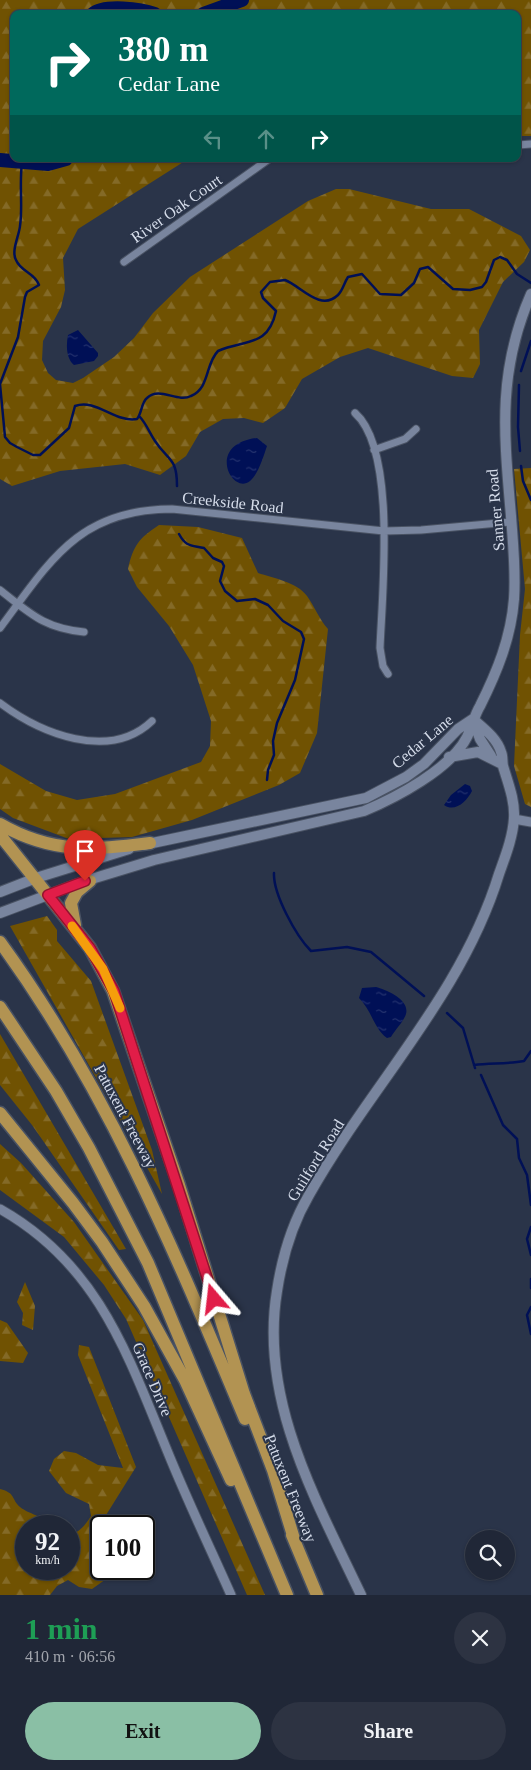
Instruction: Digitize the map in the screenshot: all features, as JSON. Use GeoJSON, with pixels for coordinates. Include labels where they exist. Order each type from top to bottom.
{"type":"FeatureCollection","features":[{"type":"Feature","properties":{"kind":"highway"},"geometry":{"type":"LineString","coordinates":[[0,824],[39,843],[62,847],[99,850],[150,843]]}},
{"type":"Feature","properties":{"kind":"highway"},"geometry":{"type":"LineString","coordinates":[[0,835],[36,878],[103,969],[121,1011],[244,1394],[273,1470],[295,1542]]}},
{"type":"Feature","properties":{"kind":"highway"},"geometry":{"type":"LineString","coordinates":[[77,932],[71,903],[77,892],[90,881]]}},
{"type":"Feature","properties":{"kind":"highway","name":"Patuxent Freeway"},"geometry":{"type":"LineString","coordinates":[[0,942],[85,1072],[148,1194],[175,1250],[317,1595]]}},
{"type":"Feature","properties":{"kind":"highway"},"geometry":{"type":"LineString","coordinates":[[0,1007],[56,1091],[89,1148],[148,1263],[287,1595]]}},
{"type":"Feature","properties":{"kind":"highway"},"geometry":{"type":"LineString","coordinates":[[2,1115],[102,1242],[144,1306],[185,1380],[283,1595]]}},
{"type":"Feature","properties":{"kind":"main road","name":"Sanner Road"},"geometry":{"type":"LineString","coordinates":[[473,719],[496,674],[511,620],[515,583],[504,435],[505,392],[511,354],[531,295]]}},
{"type":"Feature","properties":{"kind":"main road","name":"Cedar Lane"},"geometry":{"type":"LineString","coordinates":[[0,914],[48,895],[154,860],[364,811],[391,800],[412,788],[450,758],[466,738],[473,719]]}},
{"type":"Feature","properties":{"kind":"main road","name":"Cedar Lane"},"geometry":{"type":"LineString","coordinates":[[0,892],[36,878],[150,843],[366,798],[387,789],[418,768],[458,729],[473,719]]}},
{"type":"Feature","properties":{"kind":"main road"},"geometry":{"type":"LineString","coordinates":[[473,719],[480,738],[492,758]]}},
{"type":"Feature","properties":{"kind":"main road","name":"Guilford Road"},"geometry":{"type":"LineString","coordinates":[[361,1595],[295,1450],[281,1407],[273,1341],[279,1280],[294,1226],[307,1197],[466,957],[496,885],[514,819],[510,784],[502,764],[501,751],[487,731],[473,719]]}},
{"type":"Feature","properties":{"kind":"main road"},"geometry":{"type":"LineString","coordinates":[[450,758],[478,752],[502,764]]}},
{"type":"Feature","properties":{"kind":"street","name":"River Oak Court"},"geometry":{"type":"LineString","coordinates":[[124,262],[265,162]]}},
{"type":"Feature","properties":{"kind":"street"},"geometry":{"type":"LineString","coordinates":[[355,414],[366,426],[374,450],[384,495],[380,648],[383,666],[388,674]]}},
{"type":"Feature","properties":{"kind":"street"},"geometry":{"type":"LineString","coordinates":[[374,450],[405,439],[416,429]]}},
{"type":"Feature","properties":{"kind":"street","name":"Creekside Road"},"geometry":{"type":"LineString","coordinates":[[0,628],[47,566],[69,542],[104,521],[137,511],[172,509],[384,531],[421,530],[511,522]]}},
{"type":"Feature","properties":{"kind":"street"},"geometry":{"type":"LineString","coordinates":[[0,590],[43,623],[61,630],[84,632]]}},
{"type":"Feature","properties":{"kind":"street"},"geometry":{"type":"LineString","coordinates":[[0,702],[34,726],[82,739],[125,737],[136,734],[152,721]]}},
{"type":"Feature","properties":{"kind":"street"},"geometry":{"type":"LineString","coordinates":[[514,819],[531,822]]}},
{"type":"Feature","properties":{"kind":"street","name":"Grace Drive"},"geometry":{"type":"LineString","coordinates":[[0,1209],[25,1225],[53,1248],[83,1280],[111,1321],[231,1595]]}},
{"type":"Feature","properties":{"kind":"green space"},"geometry":{"type":"Polygon","coordinates":[[[0,0],[531,0],[531,136],[521,136],[521,10],[10,10],[10,162],[183,162],[78,229],[63,258],[65,290],[61,307],[43,341],[42,360],[48,373],[56,380],[73,383],[114,357],[134,338],[153,313],[190,277],[308,201],[336,189],[349,189],[431,209],[469,209],[521,236],[530,250],[524,262],[503,282],[479,330],[480,364],[473,378],[452,376],[368,348],[340,357],[302,379],[285,408],[263,423],[244,418],[223,419],[200,432],[186,456],[160,475],[125,464],[60,471],[12,486],[0,479],[0,0]]]}},
{"type":"Feature","properties":{"kind":"green space"},"geometry":{"type":"Polygon","coordinates":[[[531,468],[531,807],[525,804],[514,766],[520,635],[525,589],[514,469],[531,468]]]}},
{"type":"Feature","properties":{"kind":"green space"},"geometry":{"type":"Polygon","coordinates":[[[159,525],[198,527],[242,538],[258,573],[284,581],[303,591],[328,629],[317,733],[300,773],[279,785],[192,820],[132,837],[69,839],[13,818],[0,809],[0,764],[46,791],[77,800],[115,794],[201,762],[210,746],[211,721],[193,665],[169,626],[137,587],[128,569],[132,554],[138,543],[146,534],[159,525]]]}},
{"type":"Feature","properties":{"kind":"green space"},"geometry":{"type":"Polygon","coordinates":[[[47,916],[57,930],[57,941],[91,981],[152,1150],[162,1194],[10,926],[47,916]]]}},
{"type":"Feature","properties":{"kind":"green space"},"geometry":{"type":"Polygon","coordinates":[[[0,1034],[126,1249],[119,1250],[32,1125],[0,1085],[0,1034]]]}},
{"type":"Feature","properties":{"kind":"green space"},"geometry":{"type":"Polygon","coordinates":[[[0,1144],[21,1163],[74,1222],[143,1320],[265,1595],[247,1595],[126,1319],[104,1285],[64,1237],[0,1190],[0,1144]]]}},
{"type":"Feature","properties":{"kind":"green space"},"geometry":{"type":"Polygon","coordinates":[[[25,1282],[35,1306],[33,1330],[22,1325],[23,1313],[17,1302],[25,1282]]]}},
{"type":"Feature","properties":{"kind":"green space"},"geometry":{"type":"Polygon","coordinates":[[[0,1320],[7,1323],[28,1353],[23,1363],[0,1361],[0,1320]]]}},
{"type":"Feature","properties":{"kind":"green space"},"geometry":{"type":"Polygon","coordinates":[[[79,1345],[89,1347],[136,1467],[106,1515],[91,1515],[89,1504],[66,1493],[49,1471],[54,1459],[64,1451],[76,1453],[98,1465],[123,1468],[78,1355],[79,1345]]]}},
{"type":"Feature","properties":{"kind":"green space"},"geometry":{"type":"Polygon","coordinates":[[[0,1489],[9,1492],[17,1504],[35,1515],[15,1515],[15,1580],[68,1580],[57,1586],[50,1595],[0,1595],[0,1489]]]}},
{"type":"Feature","properties":{"kind":"green space"},"geometry":{"type":"Polygon","coordinates":[[[90,1517],[90,1580],[105,1580],[92,1589],[79,1587],[68,1580],[80,1580],[80,1529],[90,1517]]]}},
{"type":"Feature","properties":{"kind":"water"},"geometry":{"type":"Polygon","coordinates":[[[78,330],[98,353],[98,356],[94,361],[74,365],[68,355],[67,339],[68,335],[78,330]]]}},
{"type":"Feature","properties":{"kind":"water"},"geometry":{"type":"Polygon","coordinates":[[[257,438],[267,446],[253,478],[243,484],[231,476],[227,467],[227,458],[231,449],[241,442],[257,438]]]}},
{"type":"Feature","properties":{"kind":"water"},"geometry":{"type":"Polygon","coordinates":[[[465,784],[470,786],[472,791],[464,802],[452,808],[444,805],[451,795],[465,784]]]}},
{"type":"Feature","properties":{"kind":"water"},"geometry":{"type":"Polygon","coordinates":[[[376,987],[396,996],[401,1000],[406,1009],[405,1017],[391,1037],[387,1038],[383,1034],[359,998],[362,988],[376,987]]]}},
{"type":"Feature","properties":{"kind":"waterway"},"geometry":{"type":"LineString","coordinates":[[214,10],[242,0]]}},
{"type":"Feature","properties":{"kind":"waterway"},"geometry":{"type":"LineString","coordinates":[[102,10],[114,8],[141,10]]}},
{"type":"Feature","properties":{"kind":"waterway"},"geometry":{"type":"LineString","coordinates":[[0,160],[10,161]]}},
{"type":"Feature","properties":{"kind":"waterway"},"geometry":{"type":"LineString","coordinates":[[24,162],[48,164],[55,162]]}},
{"type":"Feature","properties":{"kind":"waterway"},"geometry":{"type":"LineString","coordinates":[[22,163],[21,218],[15,256],[18,264],[39,285],[27,292],[25,297],[18,337],[0,384],[5,437],[10,443],[33,455],[40,455],[69,428],[75,406],[90,405],[121,418],[137,419],[145,400],[152,395],[163,394],[186,398],[197,392],[204,382],[211,362],[218,351],[254,340],[261,337],[267,331],[276,311],[263,298],[261,292],[270,282],[285,280],[311,296],[324,301],[338,295],[348,277],[362,274],[380,294],[401,295],[414,283],[420,269],[428,267],[453,289],[470,290],[482,287],[486,282],[494,260],[500,257],[507,260],[517,274],[531,283]]}},
{"type":"Feature","properties":{"kind":"waterway"},"geometry":{"type":"LineString","coordinates":[[521,371],[531,341]]}},
{"type":"Feature","properties":{"kind":"waterway"},"geometry":{"type":"LineString","coordinates":[[519,385],[518,427],[520,451]]}},
{"type":"Feature","properties":{"kind":"waterway"},"geometry":{"type":"LineString","coordinates":[[140,417],[155,441],[171,460],[177,477],[177,486]]}},
{"type":"Feature","properties":{"kind":"waterway"},"geometry":{"type":"LineString","coordinates":[[521,466],[523,481],[531,500]]}},
{"type":"Feature","properties":{"kind":"waterway"},"geometry":{"type":"LineString","coordinates":[[179,534],[187,543],[204,548],[213,558],[222,562],[224,566],[220,581],[225,591],[237,601],[255,599],[268,605],[283,621],[301,632],[304,639],[295,680],[277,723],[273,741],[274,755],[268,770],[267,780]]}},
{"type":"Feature","properties":{"kind":"waterway"},"geometry":{"type":"LineString","coordinates":[[274,873],[277,892],[286,914],[311,951],[347,947],[371,952],[424,996]]}},
{"type":"Feature","properties":{"kind":"waterway"},"geometry":{"type":"LineString","coordinates":[[447,1013],[463,1028],[475,1068]]}},
{"type":"Feature","properties":{"kind":"waterway"},"geometry":{"type":"LineString","coordinates":[[474,1065],[524,1061],[531,1051]]}},
{"type":"Feature","properties":{"kind":"waterway"},"geometry":{"type":"LineString","coordinates":[[481,1075],[503,1125],[517,1139],[519,1158],[527,1175],[531,1205]]}},
{"type":"Feature","properties":{"kind":"waterway"},"geometry":{"type":"LineString","coordinates":[[531,1227],[527,1239],[531,1255]]}},
{"type":"Feature","properties":{"kind":"waterway"},"geometry":{"type":"LineString","coordinates":[[531,1279],[531,1288]]}},
{"type":"Feature","properties":{"kind":"waterway"},"geometry":{"type":"LineString","coordinates":[[531,1307],[527,1315],[531,1334]]}},
{"type":"Feature","properties":{"kind":"slow traffic"},"geometry":{"type":"LineString","coordinates":[[72,926],[90,948],[103,969],[120,1008]]}},
{"type":"Feature","properties":{"kind":"route"},"geometry":{"type":"LineString","coordinates":[[85,881],[48,895],[90,948],[114,991],[214,1299]]}}]}
